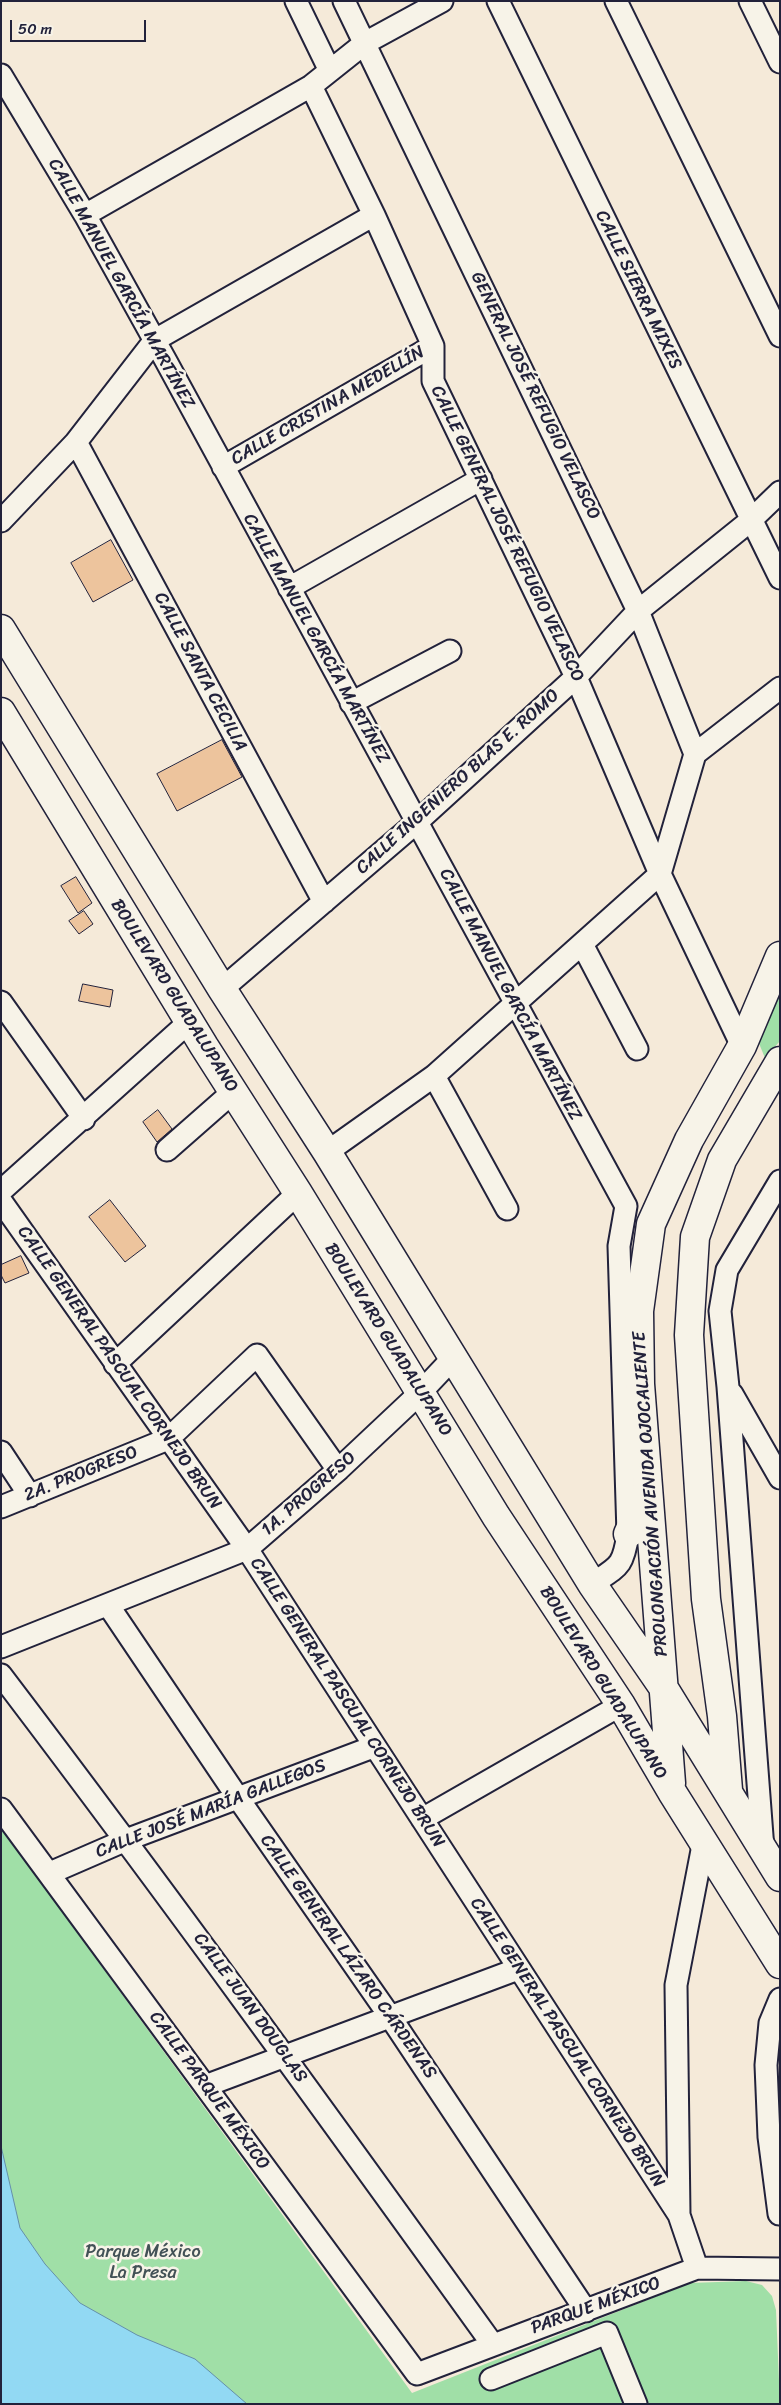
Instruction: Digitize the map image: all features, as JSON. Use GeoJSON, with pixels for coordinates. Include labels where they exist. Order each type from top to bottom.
{"type":"FeatureCollection","features":[{"type":"Feature","properties":{"kind":"main road"},"geometry":{"type":"LineString","coordinates":[[1,629],[222,989],[327,1152],[592,1584],[665,1690],[780,1877]]}},
{"type":"Feature","properties":{"kind":"main road","name":"BOULEVARD GUADALUPANO"},"geometry":{"type":"LineString","coordinates":[[1,712],[189,1022],[298,1193],[496,1516],[621,1705],[672,1792],[704,1840],[780,1964]]}},
{"type":"Feature","properties":{"kind":"main road","name":"PROLONGACIÓN AVENIDA OJOCALIENTE"},"geometry":{"type":"LineString","coordinates":[[672,1792],[640,1384],[639,1311],[651,1224],[689,1140],[742,1046],[780,956]]}},
{"type":"Feature","properties":{"kind":"main road"},"geometry":{"type":"LineString","coordinates":[[728,1794],[722,1716],[706,1600],[689,1336],[695,1237],[722,1160],[780,1061]]}},
{"type":"Feature","properties":{"kind":"main road"},"geometry":{"type":"LineString","coordinates":[[628,1534],[648,1489]]}},
{"type":"Feature","properties":{"kind":"main road"},"geometry":{"type":"LineString","coordinates":[[496,1516],[505,1524],[529,1537],[615,1671],[632,1694],[665,1720],[689,1731],[709,1725],[722,1716]]}},
{"type":"Feature","properties":{"kind":"street"},"geometry":{"type":"LineString","coordinates":[[296,1],[330,71]]}},
{"type":"Feature","properties":{"kind":"street","name":"GENERAL JOSÉ REFUGIO VELASCO"},"geometry":{"type":"LineString","coordinates":[[344,1],[638,610],[695,754]]}},
{"type":"Feature","properties":{"kind":"street"},"geometry":{"type":"LineString","coordinates":[[84,215],[311,86],[365,43],[442,1]]}},
{"type":"Feature","properties":{"kind":"street","name":"CALLE SIERRA MIXES"},"geometry":{"type":"LineString","coordinates":[[498,1],[780,578]]}},
{"type":"Feature","properties":{"kind":"street"},"geometry":{"type":"LineString","coordinates":[[616,1],[780,336]]}},
{"type":"Feature","properties":{"kind":"street"},"geometry":{"type":"LineString","coordinates":[[750,1],[780,62]]}},
{"type":"Feature","properties":{"kind":"street","name":"CALLE MANUEL GARCÍA MARTÍNEZ"},"geometry":{"type":"LineString","coordinates":[[1,75],[155,340],[514,1004],[626,1206],[619,1246],[628,1534]]}},
{"type":"Feature","properties":{"kind":"street","name":"CALLE GENERAL JOSÉ REFUGIO VELASCO"},"geometry":{"type":"LineString","coordinates":[[311,86],[374,215],[433,346],[432,381],[576,676],[660,874],[742,1046]]}},
{"type":"Feature","properties":{"kind":"street"},"geometry":{"type":"LineString","coordinates":[[1,521],[76,442],[155,340],[374,215]]}},
{"type":"Feature","properties":{"kind":"street","name":"CALLE CRISTINA MEDELLÍN"},"geometry":{"type":"LineString","coordinates":[[222,467],[433,346]]}},
{"type":"Feature","properties":{"kind":"street","name":"CALLE SANTA CECILIA"},"geometry":{"type":"LineString","coordinates":[[76,442],[324,902]]}},
{"type":"Feature","properties":{"kind":"street"},"geometry":{"type":"LineString","coordinates":[[289,588],[480,479]]}},
{"type":"Feature","properties":{"kind":"street","name":"CALLE INGENIERO BLAS E. ROMO"},"geometry":{"type":"LineString","coordinates":[[222,989],[417,822],[576,676],[638,610],[750,520],[780,492]]}},
{"type":"Feature","properties":{"kind":"street"},"geometry":{"type":"LineString","coordinates":[[351,704],[450,651]]}},
{"type":"Feature","properties":{"kind":"street"},"geometry":{"type":"LineString","coordinates":[[327,1152],[434,1076],[660,874],[695,754],[780,688]]}},
{"type":"Feature","properties":{"kind":"street"},"geometry":{"type":"LineString","coordinates":[[582,944],[636,1049]]}},
{"type":"Feature","properties":{"kind":"street"},"geometry":{"type":"LineString","coordinates":[[1,1002],[84,1119]]}},
{"type":"Feature","properties":{"kind":"street"},"geometry":{"type":"LineString","coordinates":[[1,1191],[84,1119],[189,1022]]}},
{"type":"Feature","properties":{"kind":"street"},"geometry":{"type":"LineString","coordinates":[[434,1076],[508,1209]]}},
{"type":"Feature","properties":{"kind":"street"},"geometry":{"type":"LineString","coordinates":[[167,1150],[233,1092]]}},
{"type":"Feature","properties":{"kind":"street"},"geometry":{"type":"LineString","coordinates":[[763,1850],[728,1387],[720,1312],[727,1270],[780,1181]]}},
{"type":"Feature","properties":{"kind":"street"},"geometry":{"type":"LineString","coordinates":[[115,1364],[298,1193]]}},
{"type":"Feature","properties":{"kind":"street","name":"CALLE GENERAL PASCUAL CORNEJO BRUN"},"geometry":{"type":"LineString","coordinates":[[1,1201],[247,1549],[373,1747],[422,1819],[679,2215],[697,2268]]}},
{"type":"Feature","properties":{"kind":"street"},"geometry":{"type":"LineString","coordinates":[[689,1336],[722,1337]]}},
{"type":"Feature","properties":{"kind":"street","name":"2A. PROGRESO"},"geometry":{"type":"LineString","coordinates":[[1,1507],[168,1439],[257,1355],[338,1470]]}},
{"type":"Feature","properties":{"kind":"street","name":"1A. PROGRESO"},"geometry":{"type":"LineString","coordinates":[[1,1647],[247,1549],[338,1470],[421,1392],[453,1358]]}},
{"type":"Feature","properties":{"kind":"street"},"geometry":{"type":"LineString","coordinates":[[728,1387],[780,1478]]}},
{"type":"Feature","properties":{"kind":"street"},"geometry":{"type":"LineString","coordinates":[[1,1452],[30,1496]]}},
{"type":"Feature","properties":{"kind":"street"},"geometry":{"type":"LineString","coordinates":[[592,1584],[618,1566],[624,1558],[628,1534]]}},
{"type":"Feature","properties":{"kind":"street","name":"CALLE GENERAL LÁZARO CÁRDENAS"},"geometry":{"type":"LineString","coordinates":[[108,1605],[238,1798],[391,2018],[586,2311]]}},
{"type":"Feature","properties":{"kind":"street","name":"CALLE JUAN DOUGLAS"},"geometry":{"type":"LineString","coordinates":[[1,1675],[286,2056],[493,2345]]}},
{"type":"Feature","properties":{"kind":"street"},"geometry":{"type":"LineString","coordinates":[[422,1819],[621,1705]]}},
{"type":"Feature","properties":{"kind":"street","name":"CALLE JOSÉ MARÍA GALLEGOS"},"geometry":{"type":"LineString","coordinates":[[50,1873],[126,1840],[373,1747]]}},
{"type":"Feature","properties":{"kind":"street","name":"CALLE PARQUE MÉXICO"},"geometry":{"type":"LineString","coordinates":[[1,1809],[50,1873],[417,2374]]}},
{"type":"Feature","properties":{"kind":"street","name":"CALLE GENERAL PASCUAL CORNEJO BRUN"},"geometry":{"type":"LineString","coordinates":[[679,2215],[676,1985],[704,1840]]}},
{"type":"Feature","properties":{"kind":"street"},"geometry":{"type":"LineString","coordinates":[[205,2086],[518,1969]]}},
{"type":"Feature","properties":{"kind":"street"},"geometry":{"type":"LineString","coordinates":[[780,1999],[769,2028],[766,2065],[769,2137],[780,2215]]}},
{"type":"Feature","properties":{"kind":"street","name":"PARQUE MÉXICO"},"geometry":{"type":"LineString","coordinates":[[417,2374],[697,2268],[780,2269]]}},
{"type":"Feature","properties":{"kind":"street"},"geometry":{"type":"LineString","coordinates":[[491,2379],[607,2333],[636,2404]]}},
{"type":"Feature","properties":{"kind":"green space"},"geometry":{"type":"Polygon","coordinates":[[[780,985],[780,1041],[765,1058],[758,1041],[780,985]]]}},
{"type":"Feature","properties":{"kind":"green space","name":"Parque México La Presa"},"geometry":{"type":"Polygon","coordinates":[[[1,1828],[412,2393],[690,2283],[746,2281],[762,2285],[772,2296],[776,2310],[780,2404],[1,2404],[1,1828]]]}},
{"type":"Feature","properties":{"kind":"water"},"geometry":{"type":"Polygon","coordinates":[[[1,2146],[20,2228],[45,2264],[80,2303],[137,2335],[195,2359],[247,2404],[1,2404],[1,2146]]]}},
{"type":"Feature","properties":{"kind":"building"},"geometry":{"type":"Polygon","coordinates":[[[111,540],[133,580],[93,602],[71,563],[111,540]]]}},
{"type":"Feature","properties":{"kind":"building"},"geometry":{"type":"Polygon","coordinates":[[[222,740],[242,777],[177,811],[157,774],[222,740]]]}},
{"type":"Feature","properties":{"kind":"building"},"geometry":{"type":"Polygon","coordinates":[[[76,877],[92,903],[78,913],[61,886],[76,877]]]}},
{"type":"Feature","properties":{"kind":"building"},"geometry":{"type":"Polygon","coordinates":[[[84,911],[93,924],[79,934],[69,921],[84,911]]]}},
{"type":"Feature","properties":{"kind":"building"},"geometry":{"type":"Polygon","coordinates":[[[83,984],[113,990],[110,1007],[79,1001],[83,984]]]}},
{"type":"Feature","properties":{"kind":"building"},"geometry":{"type":"Polygon","coordinates":[[[158,1110],[172,1129],[157,1142],[143,1122],[158,1110]]]}},
{"type":"Feature","properties":{"kind":"building"},"geometry":{"type":"Polygon","coordinates":[[[110,1200],[146,1246],[125,1262],[89,1217],[110,1200]]]}},
{"type":"Feature","properties":{"kind":"building"},"geometry":{"type":"Polygon","coordinates":[[[21,1256],[29,1273],[5,1283],[1,1275],[1,1265],[21,1256]]]}}]}
